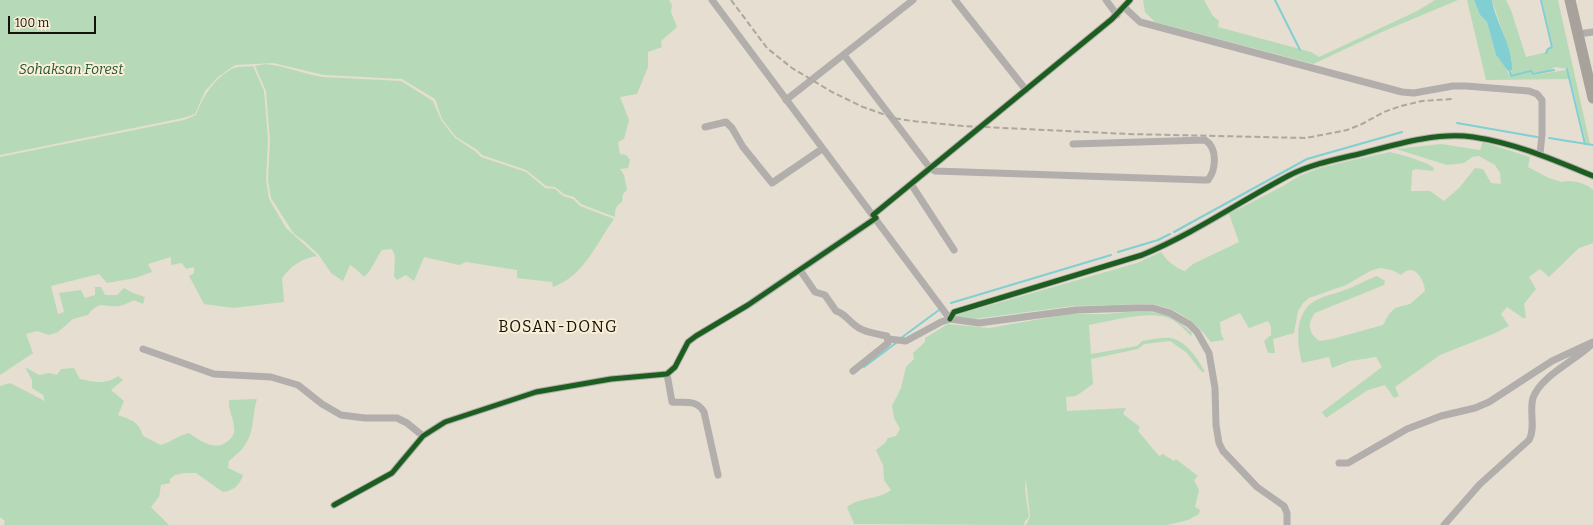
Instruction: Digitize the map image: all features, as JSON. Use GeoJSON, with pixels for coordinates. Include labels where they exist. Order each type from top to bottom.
{"type":"FeatureCollection","features":[{"type":"Feature","properties":{"kind":"highway"},"geometry":{"type":"LineString","coordinates":[[1570,0],[1593,98]]}},
{"type":"Feature","properties":{"kind":"street"},"geometry":{"type":"LineString","coordinates":[[712,0],[950,319]]}},
{"type":"Feature","properties":{"kind":"street"},"geometry":{"type":"LineString","coordinates":[[786,100],[913,0]]}},
{"type":"Feature","properties":{"kind":"street"},"geometry":{"type":"LineString","coordinates":[[955,0],[1026,90]]}},
{"type":"Feature","properties":{"kind":"street"},"geometry":{"type":"LineString","coordinates":[[1106,0],[1117,14]]}},
{"type":"Feature","properties":{"kind":"street"},"geometry":{"type":"LineString","coordinates":[[334,505],[392,472],[423,436],[445,422],[536,392],[611,378],[667,374],[675,367],[688,342],[800,270],[874,216],[1117,14],[1130,0]]}},
{"type":"Feature","properties":{"kind":"street"},"geometry":{"type":"LineString","coordinates":[[1124,7],[1140,22],[1402,92],[1414,93],[1453,86],[1533,92],[1542,100],[1542,134],[1540,154]]}},
{"type":"Feature","properties":{"kind":"street"},"geometry":{"type":"LineString","coordinates":[[1578,34],[1593,32]]}},
{"type":"Feature","properties":{"kind":"street"},"geometry":{"type":"LineString","coordinates":[[844,55],[930,168],[935,171],[1208,180],[1211,177],[1214,168],[1214,152],[1212,146],[1205,140],[1073,144]]}},
{"type":"Feature","properties":{"kind":"street"},"geometry":{"type":"LineString","coordinates":[[705,127],[722,122],[729,125],[737,134],[743,147],[772,183],[822,149]]}},
{"type":"Feature","properties":{"kind":"street"},"geometry":{"type":"LineString","coordinates":[[950,319],[954,312],[1147,253],[1171,242],[1288,176],[1332,160],[1428,139],[1461,136],[1499,143],[1540,154],[1593,176]]}},
{"type":"Feature","properties":{"kind":"street"},"geometry":{"type":"LineString","coordinates":[[911,184],[954,250]]}},
{"type":"Feature","properties":{"kind":"street"},"geometry":{"type":"LineString","coordinates":[[800,270],[815,292],[825,295],[836,311],[840,312],[852,323],[859,328],[895,339],[906,340],[950,319],[979,323],[1076,310],[1148,308],[1162,310],[1180,318],[1197,332],[1210,353],[1215,388],[1216,425],[1219,443],[1223,451],[1257,487],[1284,506],[1287,513],[1287,525]]}},
{"type":"Feature","properties":{"kind":"street"},"geometry":{"type":"LineString","coordinates":[[853,371],[895,339]]}},
{"type":"Feature","properties":{"kind":"street"},"geometry":{"type":"LineString","coordinates":[[1339,463],[1348,463],[1407,429],[1441,416],[1475,408],[1489,402],[1552,361],[1592,345]]}},
{"type":"Feature","properties":{"kind":"street"},"geometry":{"type":"LineString","coordinates":[[1444,525],[1480,484],[1529,440],[1532,431],[1531,408],[1533,397],[1539,387],[1592,345]]}},
{"type":"Feature","properties":{"kind":"street"},"geometry":{"type":"LineString","coordinates":[[143,349],[214,374],[271,377],[298,385],[322,404],[335,412],[365,418],[397,418],[408,423],[423,436]]}},
{"type":"Feature","properties":{"kind":"street"},"geometry":{"type":"LineString","coordinates":[[667,374],[672,402],[691,402],[700,406],[704,412],[718,475]]}},
{"type":"Feature","properties":{"kind":"green space","name":"Sohaksan Forest"},"geometry":{"type":"Polygon","coordinates":[[[0,0],[669,0],[672,5],[671,12],[677,27],[661,41],[662,47],[648,52],[648,67],[637,94],[620,97],[629,120],[624,139],[618,142],[620,154],[626,155],[630,160],[628,168],[620,169],[624,175],[627,190],[623,194],[622,202],[616,208],[615,217],[581,204],[574,197],[564,194],[555,187],[546,186],[526,170],[482,155],[476,149],[456,137],[442,119],[435,99],[402,79],[324,75],[273,63],[235,65],[218,77],[205,91],[195,114],[183,118],[0,155],[0,0]]]}},
{"type":"Feature","properties":{"kind":"green space"},"geometry":{"type":"Polygon","coordinates":[[[1143,0],[1204,0],[1213,16],[1219,21],[1218,27],[1311,52],[1319,57],[1417,11],[1435,0],[1458,0],[1384,31],[1313,64],[1155,22],[1145,12],[1143,0]]]}},
{"type":"Feature","properties":{"kind":"green space"},"geometry":{"type":"Polygon","coordinates":[[[1467,0],[1474,0],[1480,15],[1487,22],[1496,55],[1506,68],[1510,77],[1531,72],[1533,75],[1566,70],[1569,79],[1486,80],[1467,0]]]}},
{"type":"Feature","properties":{"kind":"green space"},"geometry":{"type":"Polygon","coordinates":[[[1492,0],[1506,0],[1511,10],[1526,57],[1547,52],[1548,49],[1553,47],[1542,0],[1558,0],[1590,144],[1586,143],[1568,69],[1555,67],[1548,71],[1533,73],[1531,71],[1511,75],[1512,60],[1492,0]]]}},
{"type":"Feature","properties":{"kind":"green space"},"geometry":{"type":"Polygon","coordinates":[[[265,64],[280,66],[323,77],[401,81],[433,101],[441,120],[455,138],[475,151],[481,157],[526,172],[545,188],[555,189],[563,196],[573,199],[580,206],[614,219],[581,267],[564,282],[553,287],[552,282],[517,278],[517,270],[466,262],[459,265],[424,257],[414,281],[406,275],[397,280],[394,276],[395,256],[392,249],[382,250],[370,271],[364,277],[350,265],[343,281],[331,273],[319,255],[294,234],[271,198],[268,180],[270,140],[266,91],[255,66],[265,64]]]}},
{"type":"Feature","properties":{"kind":"green space"},"geometry":{"type":"Polygon","coordinates":[[[253,66],[264,91],[268,140],[266,180],[269,199],[286,228],[317,256],[297,263],[282,278],[284,302],[233,308],[204,304],[189,276],[194,273],[194,267],[186,269],[182,263],[171,265],[171,257],[148,264],[152,272],[135,278],[107,283],[99,274],[51,286],[58,314],[64,312],[59,293],[81,290],[85,298],[95,295],[95,287],[101,287],[105,295],[117,295],[124,288],[145,297],[143,304],[134,300],[119,306],[103,305],[96,307],[88,315],[73,319],[58,332],[49,335],[37,331],[26,334],[33,353],[0,375],[0,157],[184,120],[196,115],[206,94],[221,76],[234,68],[253,66]]]}},
{"type":"Feature","properties":{"kind":"green space"},"geometry":{"type":"Polygon","coordinates":[[[1483,142],[1530,157],[1528,167],[1549,178],[1562,182],[1578,182],[1593,190],[1593,243],[1579,248],[1549,277],[1540,269],[1529,277],[1536,289],[1524,304],[1526,318],[1523,318],[1507,307],[1501,314],[1509,326],[1440,355],[1395,387],[1399,396],[1394,398],[1385,385],[1368,390],[1326,418],[1322,412],[1382,367],[1376,357],[1350,361],[1332,368],[1329,357],[1302,363],[1298,330],[1303,314],[1313,302],[1377,276],[1385,281],[1384,285],[1315,313],[1312,317],[1310,328],[1315,338],[1319,341],[1332,339],[1383,325],[1389,314],[1395,308],[1410,304],[1425,291],[1423,281],[1419,275],[1410,270],[1401,275],[1392,270],[1380,268],[1370,271],[1346,285],[1309,298],[1303,303],[1298,311],[1294,333],[1273,339],[1275,353],[1268,353],[1264,341],[1271,335],[1271,327],[1268,321],[1249,328],[1240,313],[1220,322],[1221,333],[1224,340],[1211,342],[1199,328],[1185,317],[1177,312],[1151,304],[1073,306],[974,319],[957,317],[956,315],[1137,263],[1161,252],[1172,264],[1185,271],[1193,264],[1239,242],[1229,214],[1299,176],[1320,168],[1353,160],[1390,152],[1428,164],[1434,168],[1433,171],[1416,169],[1412,171],[1411,191],[1430,191],[1444,201],[1459,188],[1475,168],[1483,169],[1491,183],[1501,184],[1500,173],[1495,165],[1479,156],[1472,157],[1464,163],[1447,165],[1396,149],[1441,144],[1480,150],[1483,142]]]}},
{"type":"Feature","properties":{"kind":"green space"},"geometry":{"type":"Polygon","coordinates":[[[1154,312],[1168,316],[1183,325],[1192,333],[1191,336],[1170,318],[1158,315],[1117,319],[1089,325],[1091,354],[1137,346],[1142,341],[1170,338],[1181,342],[1186,346],[1199,361],[1205,372],[1202,372],[1186,352],[1170,341],[1144,344],[1138,349],[1091,359],[1093,384],[1076,396],[1066,397],[1067,411],[1126,408],[1123,414],[1140,427],[1138,431],[1159,456],[1163,454],[1174,461],[1176,459],[1198,476],[1194,480],[1199,490],[1195,507],[1200,510],[1199,514],[1188,520],[1167,525],[1026,525],[1030,517],[1026,479],[1025,490],[1029,517],[1025,521],[1024,525],[854,524],[847,507],[891,490],[884,480],[883,465],[876,450],[885,443],[888,438],[896,436],[900,429],[894,418],[892,406],[901,388],[906,367],[914,359],[913,353],[925,342],[925,338],[948,324],[989,328],[1069,314],[1107,314],[1154,312]]]}},
{"type":"Feature","properties":{"kind":"green space"},"geometry":{"type":"Polygon","coordinates":[[[25,367],[39,375],[49,373],[57,375],[61,369],[74,368],[80,379],[95,382],[109,381],[118,376],[123,380],[111,390],[124,401],[118,415],[134,422],[143,436],[161,445],[189,433],[208,444],[218,446],[223,444],[231,438],[234,432],[234,424],[229,407],[229,400],[257,399],[252,428],[248,440],[242,450],[229,461],[228,468],[243,475],[242,479],[233,489],[223,492],[196,473],[175,475],[170,479],[170,483],[161,485],[159,497],[151,507],[169,525],[4,525],[5,521],[0,517],[0,386],[10,383],[45,401],[43,395],[32,388],[32,380],[25,367]]]}},
{"type":"Feature","properties":{"kind":"water"},"geometry":{"type":"Polygon","coordinates":[[[1474,0],[1492,0],[1510,53],[1512,70],[1508,71],[1496,55],[1487,22],[1480,15],[1474,0]]]}},
{"type":"Feature","properties":{"kind":"waterway"},"geometry":{"type":"LineString","coordinates":[[1275,0],[1300,50]]}},
{"type":"Feature","properties":{"kind":"waterway"},"geometry":{"type":"LineString","coordinates":[[1541,0],[1552,47],[1548,49],[1546,53]]}},
{"type":"Feature","properties":{"kind":"waterway"},"geometry":{"type":"LineString","coordinates":[[1509,69],[1511,76],[1531,71],[1533,74],[1554,70]]}},
{"type":"Feature","properties":{"kind":"waterway"},"geometry":{"type":"LineString","coordinates":[[1567,69],[1585,144]]}},
{"type":"Feature","properties":{"kind":"waterway"},"geometry":{"type":"LineString","coordinates":[[1457,123],[1537,137]]}},
{"type":"Feature","properties":{"kind":"waterway"},"geometry":{"type":"LineString","coordinates":[[1174,232],[1307,159],[1402,132]]}},
{"type":"Feature","properties":{"kind":"waterway"},"geometry":{"type":"LineString","coordinates":[[1549,138],[1593,145]]}},
{"type":"Feature","properties":{"kind":"waterway"},"geometry":{"type":"LineString","coordinates":[[1118,252],[1158,240],[1170,234]]}},
{"type":"Feature","properties":{"kind":"waterway"},"geometry":{"type":"LineString","coordinates":[[951,303],[1111,255]]}},
{"type":"Feature","properties":{"kind":"waterway"},"geometry":{"type":"LineString","coordinates":[[901,338],[939,310]]}},
{"type":"Feature","properties":{"kind":"waterway"},"geometry":{"type":"LineString","coordinates":[[864,367],[896,343]]}},
{"type":"Feature","properties":{"kind":"railway"},"geometry":{"type":"LineString","coordinates":[[731,0],[767,48],[792,68],[832,92],[863,107],[894,118],[912,121],[963,126],[1128,134],[1306,138],[1347,130],[1384,112],[1401,106],[1422,101],[1452,99]]}},
{"type":"Feature","properties":{"kind":"cycle path"},"geometry":{"type":"LineString","coordinates":[[873,215],[1112,19],[1130,0]]}},
{"type":"Feature","properties":{"kind":"cycle path"},"geometry":{"type":"LineString","coordinates":[[950,319],[954,312],[1142,255],[1161,247],[1198,228],[1288,176],[1306,168],[1403,143],[1431,137],[1473,137],[1504,143],[1593,176]]}},
{"type":"Feature","properties":{"kind":"cycle path"},"geometry":{"type":"LineString","coordinates":[[334,505],[392,473],[423,436],[445,422],[536,392],[611,379],[667,374],[675,367],[688,342],[696,336],[748,305],[876,218]]}},
{"type":"Feature","properties":{"kind":"district","name":"BOSAN-DONG"},"geometry":{"type":"Point","coordinates":[558,328]}}]}
